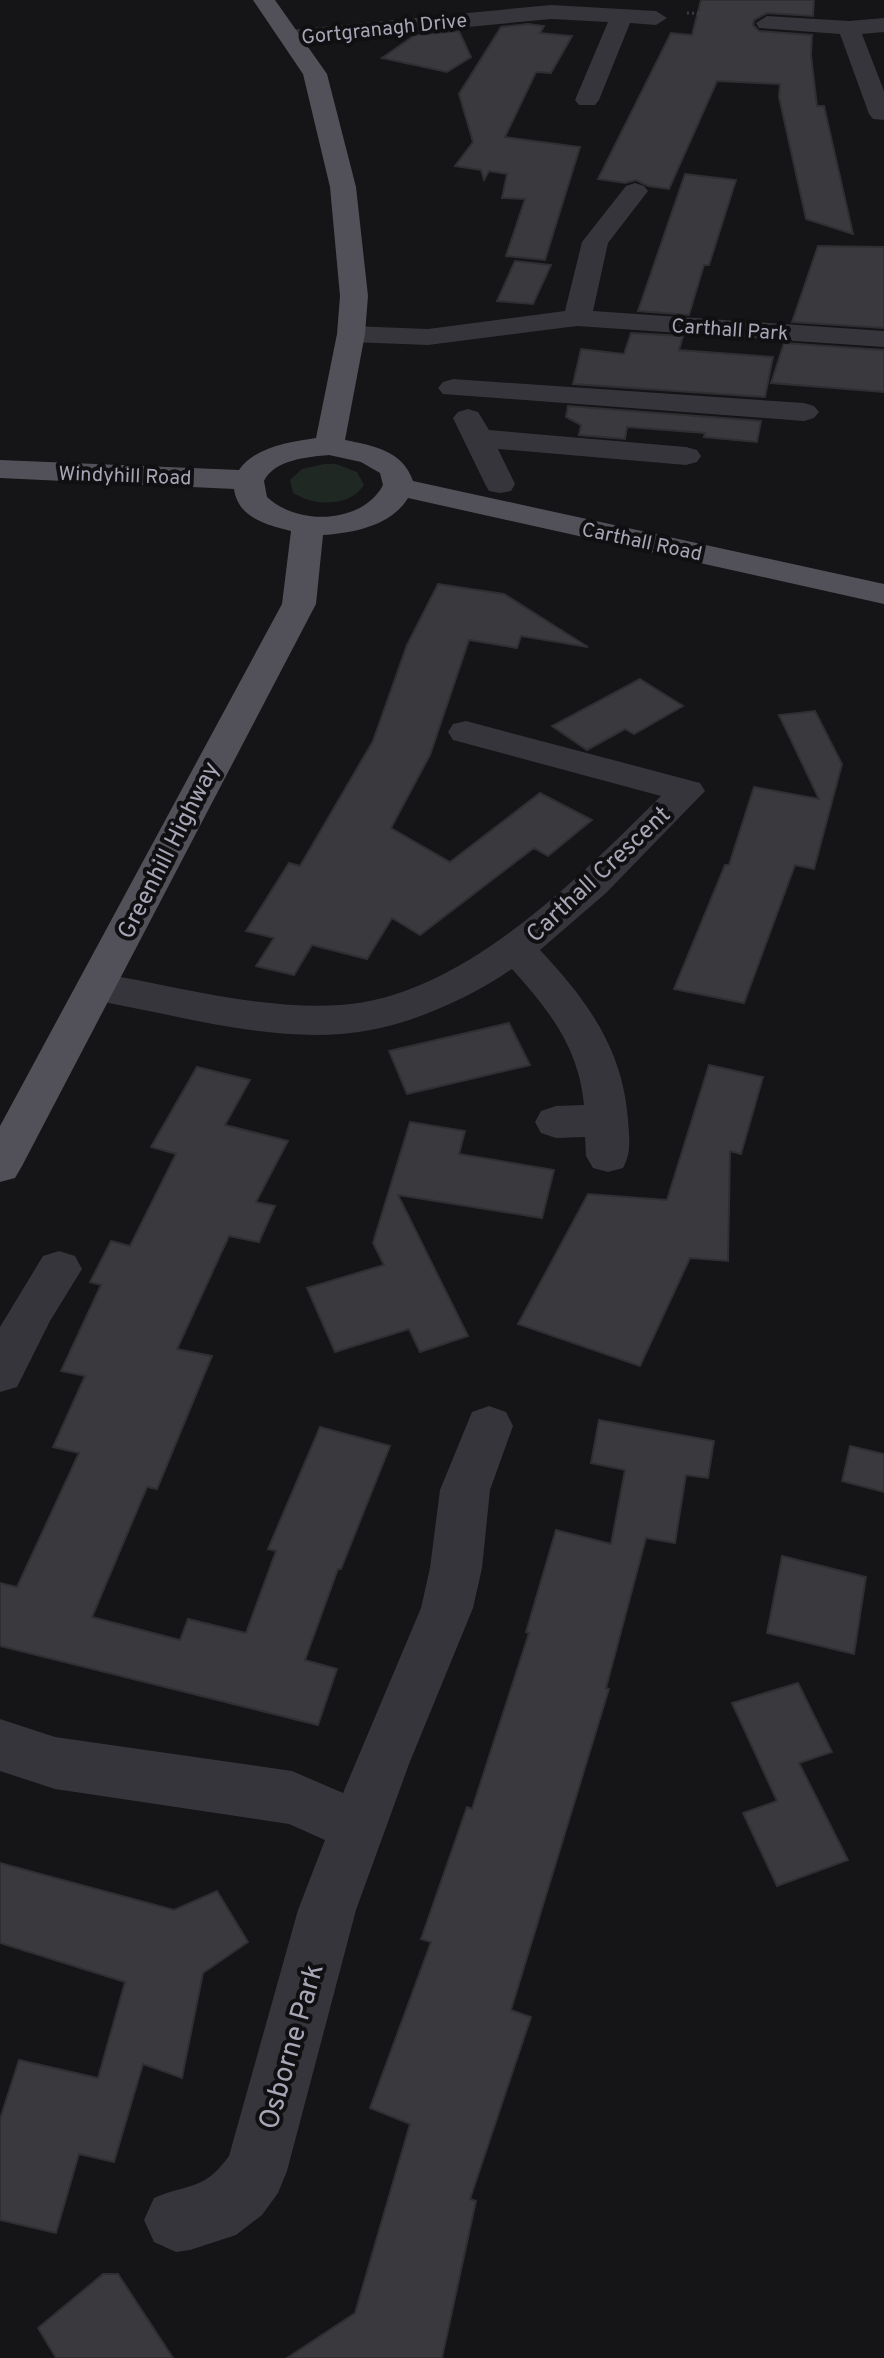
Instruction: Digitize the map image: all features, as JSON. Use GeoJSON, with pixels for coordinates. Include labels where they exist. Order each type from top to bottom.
{"type":"FeatureCollection","features":[{"type":"Feature","properties":{"kind":"main road"},"geometry":{"type":"LineString","coordinates":[[264,0],[315,74],[343,187],[354,296],[351,334],[329,446]]}},
{"type":"Feature","properties":{"kind":"main road"},"geometry":{"type":"LineString","coordinates":[[329,446],[352,448],[380,459],[397,474],[400,487],[394,500],[380,512],[359,521],[334,526],[308,525],[286,521],[262,509],[249,492],[250,480],[257,469],[270,459],[307,447],[329,446]]}},
{"type":"Feature","properties":{"kind":"main road","name":"Windyhill Road"},"geometry":{"type":"LineString","coordinates":[[0,469],[250,480]]}},
{"type":"Feature","properties":{"kind":"main road","name":"Carthall Road"},"geometry":{"type":"LineString","coordinates":[[400,487],[884,594]]}},
{"type":"Feature","properties":{"kind":"main road","name":"Greenhill Highway"},"geometry":{"type":"LineString","coordinates":[[0,1166],[98,987],[197,792],[299,604],[308,525]]}},
{"type":"Feature","properties":{"kind":"street","name":"Gortgranagh Drive"},"geometry":{"type":"LineString","coordinates":[[290,37],[551,12],[656,18]]}},
{"type":"Feature","properties":{"kind":"street"},"geometry":{"type":"LineString","coordinates":[[587,100],[622,16]]}},
{"type":"Feature","properties":{"kind":"street"},"geometry":{"type":"LineString","coordinates":[[767,23],[849,28],[884,25]]}},
{"type":"Feature","properties":{"kind":"street"},"geometry":{"type":"LineString","coordinates":[[849,28],[881,114]]}},
{"type":"Feature","properties":{"kind":"street"},"geometry":{"type":"LineString","coordinates":[[577,318],[595,242],[635,191]]}},
{"type":"Feature","properties":{"kind":"street","name":"Carthall Park"},"geometry":{"type":"LineString","coordinates":[[351,334],[428,337],[577,318],[884,339]]}},
{"type":"Feature","properties":{"kind":"street"},"geometry":{"type":"LineString","coordinates":[[428,337],[500,484]]}},
{"type":"Feature","properties":{"kind":"street"},"geometry":{"type":"LineString","coordinates":[[453,388],[787,420]]}},
{"type":"Feature","properties":{"kind":"street"},"geometry":{"type":"LineString","coordinates":[[478,438],[686,456]]}},
{"type":"Feature","properties":{"kind":"street","name":"Carthall Crescent"},"geometry":{"type":"LineString","coordinates":[[98,987],[277,1016],[335,1020],[389,1010],[452,988],[517,950],[576,901],[687,791],[466,732]]}},
{"type":"Feature","properties":{"kind":"street","name":"Carthall Crescent"},"geometry":{"type":"LineString","coordinates":[[517,950],[566,1005],[583,1030],[599,1068],[607,1138],[556,1122]]}},
{"type":"Feature","properties":{"kind":"street"},"geometry":{"type":"LineString","coordinates":[[0,1373],[32,1310],[59,1269]]}},
{"type":"Feature","properties":{"kind":"street","name":"Osborne Park"},"geometry":{"type":"LineString","coordinates":[[176,2220],[197,2219],[223,2209],[239,2196],[256,2171],[327,1910],[356,1826],[447,1608],[456,1568],[465,1490],[489,1426]]}},
{"type":"Feature","properties":{"kind":"street"},"geometry":{"type":"LineString","coordinates":[[0,1745],[55,1763],[292,1798],[356,1826]]}},
{"type":"Feature","properties":{"kind":"path"},"geometry":{"type":"LineString","coordinates":[[656,18],[667,12],[759,16],[767,23]]}},
{"type":"Feature","properties":{"kind":"shaded area"},"geometry":{"type":"Polygon","coordinates":[[[336,464],[357,472],[364,485],[350,498],[340,501],[321,502],[293,493],[290,480],[302,469],[336,464]]]}},
{"type":"Feature","properties":{"kind":"building"},"geometry":{"type":"Polygon","coordinates":[[[701,0],[814,0],[813,16],[767,13],[754,20],[753,25],[759,31],[812,35],[811,55],[817,106],[824,106],[853,234],[806,219],[779,97],[780,84],[717,81],[669,189],[648,186],[636,180],[625,183],[598,179],[671,33],[692,35],[701,0]]]}},
{"type":"Feature","properties":{"kind":"building"},"geometry":{"type":"Polygon","coordinates":[[[544,26],[540,33],[572,36],[551,73],[536,72],[505,137],[580,147],[545,260],[506,256],[525,199],[502,198],[507,174],[489,171],[484,180],[481,170],[455,166],[473,142],[459,94],[501,27],[544,26]]]}},
{"type":"Feature","properties":{"kind":"building"},"geometry":{"type":"Polygon","coordinates":[[[459,31],[471,57],[447,72],[382,58],[415,35],[459,31]]]}},
{"type":"Feature","properties":{"kind":"building"},"geometry":{"type":"Polygon","coordinates":[[[685,174],[736,180],[709,265],[704,265],[689,315],[638,311],[685,174]]]}},
{"type":"Feature","properties":{"kind":"building"},"geometry":{"type":"Polygon","coordinates":[[[818,246],[884,247],[884,328],[792,322],[818,246]]]}},
{"type":"Feature","properties":{"kind":"building"},"geometry":{"type":"Polygon","coordinates":[[[515,261],[551,265],[533,304],[497,301],[515,261]]]}},
{"type":"Feature","properties":{"kind":"building"},"geometry":{"type":"Polygon","coordinates":[[[631,333],[683,336],[679,350],[773,357],[765,397],[573,384],[581,349],[624,354],[631,333]]]}},
{"type":"Feature","properties":{"kind":"building"},"geometry":{"type":"Polygon","coordinates":[[[784,343],[884,350],[884,392],[771,383],[784,343]]]}},
{"type":"Feature","properties":{"kind":"building"},"geometry":{"type":"Polygon","coordinates":[[[568,406],[761,421],[757,442],[704,437],[705,433],[627,427],[625,439],[579,435],[581,425],[566,417],[568,406]]]}},
{"type":"Feature","properties":{"kind":"building"},"geometry":{"type":"Polygon","coordinates":[[[438,584],[504,594],[588,647],[521,636],[517,648],[469,640],[430,755],[391,828],[450,862],[540,793],[592,820],[548,856],[534,848],[420,935],[392,918],[367,959],[312,945],[294,975],[256,966],[274,938],[246,931],[289,863],[300,866],[373,741],[407,645],[438,584]]]}},
{"type":"Feature","properties":{"kind":"building"},"geometry":{"type":"Polygon","coordinates":[[[640,679],[683,706],[634,734],[625,729],[587,750],[552,726],[640,679]]]}},
{"type":"Feature","properties":{"kind":"building"},"geometry":{"type":"Polygon","coordinates":[[[815,711],[842,764],[814,869],[795,865],[744,1003],[674,989],[725,865],[729,865],[754,787],[819,799],[779,715],[815,711]]]}},
{"type":"Feature","properties":{"kind":"building"},"geometry":{"type":"Polygon","coordinates":[[[509,1023],[530,1065],[407,1094],[389,1051],[509,1023]]]}},
{"type":"Feature","properties":{"kind":"building"},"geometry":{"type":"Polygon","coordinates":[[[709,1065],[763,1077],[741,1154],[730,1151],[728,1261],[690,1258],[640,1366],[518,1324],[588,1194],[667,1200],[709,1065]]]}},
{"type":"Feature","properties":{"kind":"building"},"geometry":{"type":"Polygon","coordinates":[[[197,1067],[250,1080],[225,1125],[288,1141],[256,1202],[275,1206],[259,1242],[229,1236],[177,1349],[212,1356],[157,1489],[147,1487],[92,1617],[180,1640],[188,1619],[246,1633],[276,1551],[268,1549],[320,1427],[390,1446],[341,1569],[338,1569],[305,1660],[337,1669],[318,1725],[0,1646],[0,1583],[17,1587],[79,1453],[53,1447],[85,1376],[61,1371],[101,1285],[90,1282],[111,1241],[130,1246],[176,1154],[151,1147],[197,1067]]]}},
{"type":"Feature","properties":{"kind":"building"},"geometry":{"type":"Polygon","coordinates":[[[410,1122],[465,1131],[459,1154],[554,1170],[542,1218],[398,1195],[468,1336],[420,1352],[409,1329],[335,1352],[307,1288],[384,1265],[373,1243],[410,1122]]]}},
{"type":"Feature","properties":{"kind":"building"},"geometry":{"type":"Polygon","coordinates":[[[599,1420],[714,1441],[708,1478],[686,1475],[675,1543],[646,1538],[606,1688],[609,1689],[511,2010],[531,2017],[470,2199],[476,2201],[442,2358],[287,2358],[355,2313],[410,2124],[370,2108],[431,1942],[421,1939],[467,1807],[472,1809],[529,1633],[526,1632],[556,1530],[611,1544],[625,1470],[591,1463],[599,1420]]]}},
{"type":"Feature","properties":{"kind":"building"},"geometry":{"type":"Polygon","coordinates":[[[850,1446],[884,1454],[884,1492],[842,1481],[850,1446]]]}},
{"type":"Feature","properties":{"kind":"building"},"geometry":{"type":"Polygon","coordinates":[[[782,1556],[866,1577],[854,1654],[767,1633],[782,1556]]]}},
{"type":"Feature","properties":{"kind":"building"},"geometry":{"type":"Polygon","coordinates":[[[798,1683],[832,1752],[799,1763],[848,1860],[777,1886],[743,1813],[777,1801],[732,1703],[798,1683]]]}},
{"type":"Feature","properties":{"kind":"building"},"geometry":{"type":"Polygon","coordinates":[[[0,1863],[174,1910],[217,1891],[248,1942],[203,1973],[182,2078],[143,2064],[114,2162],[79,2154],[56,2233],[0,2220],[0,2119],[19,2060],[98,2078],[125,1982],[0,1943],[0,1863]]]}},
{"type":"Feature","properties":{"kind":"building"},"geometry":{"type":"Polygon","coordinates":[[[103,2274],[118,2274],[173,2358],[56,2358],[38,2328],[103,2274]]]}}]}
